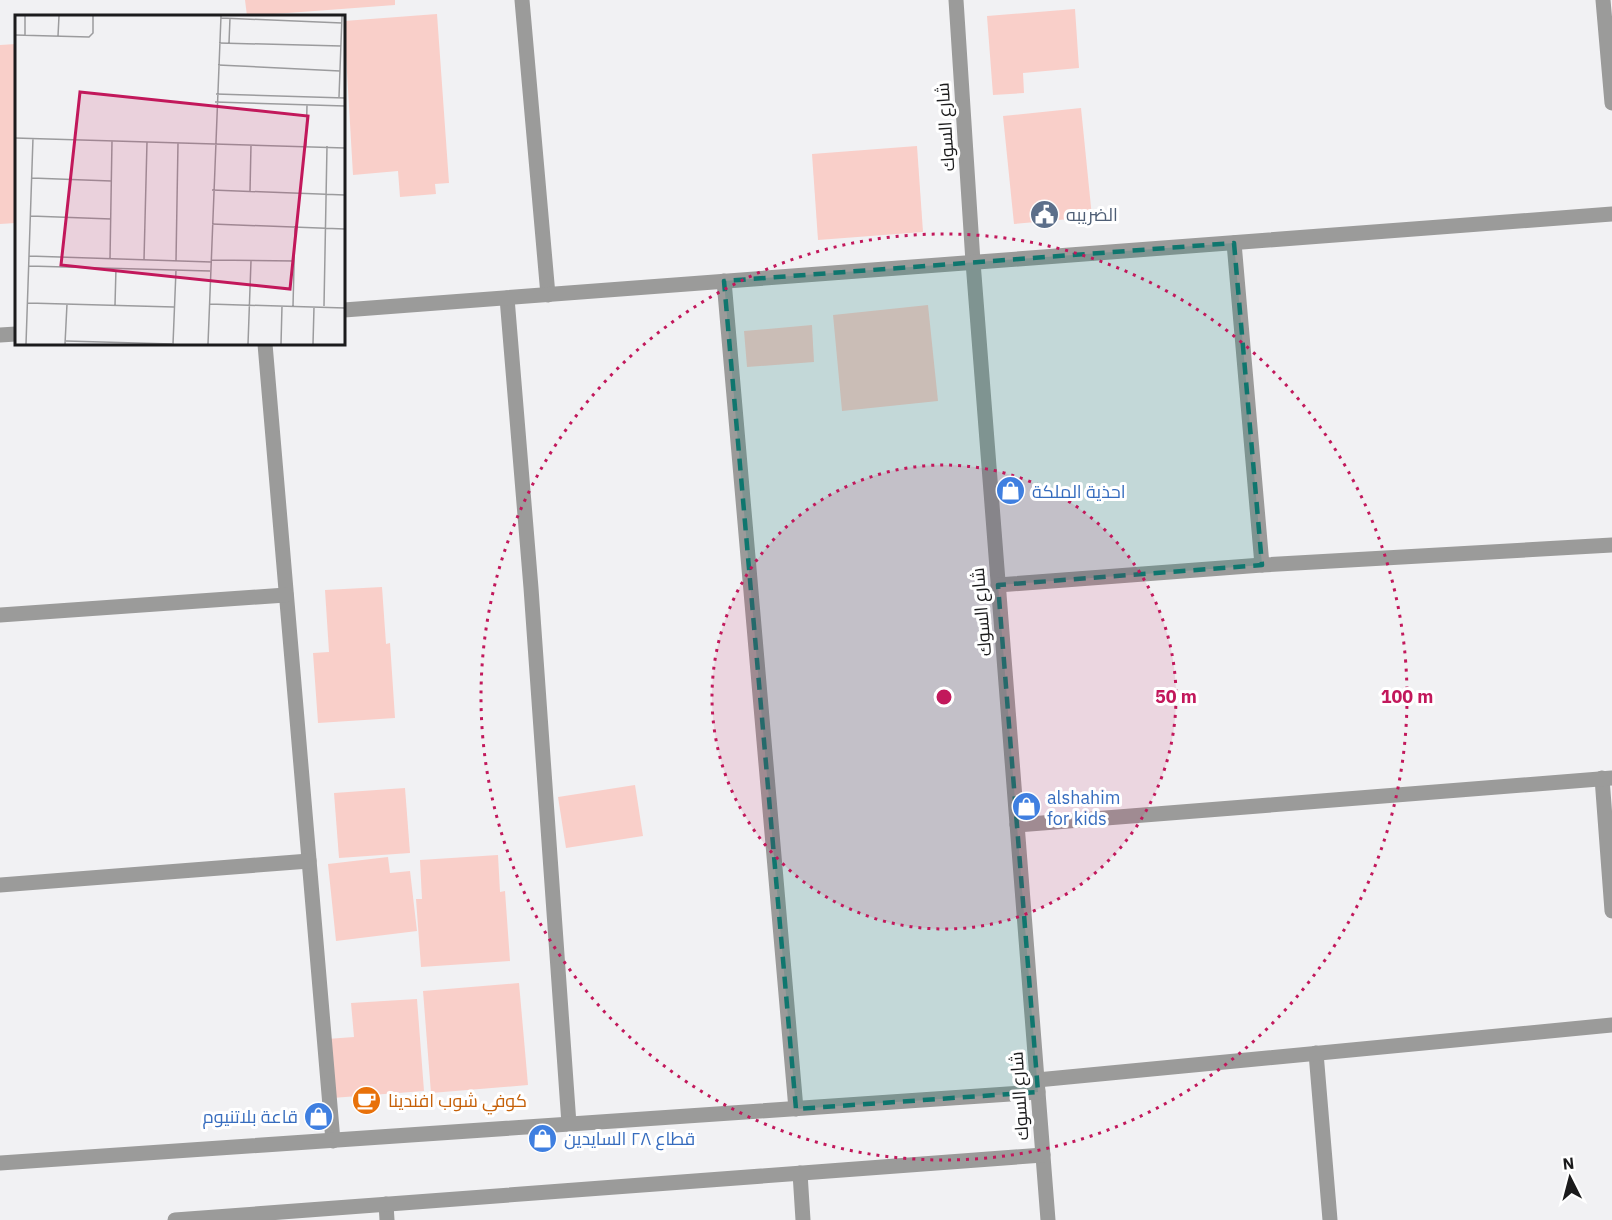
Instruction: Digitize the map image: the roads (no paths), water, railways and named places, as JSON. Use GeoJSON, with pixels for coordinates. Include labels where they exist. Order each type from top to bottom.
{"type":"FeatureCollection","features":[{"type":"Feature","properties":{"kind":"street"},"geometry":{"type":"LineString","coordinates":[[522,0],[548,295]]}},
{"type":"Feature","properties":{"kind":"street","name":"شارع السوك"},"geometry":{"type":"LineString","coordinates":[[956,0],[973,262],[1048,1220]]}},
{"type":"Feature","properties":{"kind":"street"},"geometry":{"type":"LineString","coordinates":[[1603,0],[1612,103]]}},
{"type":"Feature","properties":{"kind":"street"},"geometry":{"type":"LineString","coordinates":[[345,310],[1612,214]]}},
{"type":"Feature","properties":{"kind":"street"},"geometry":{"type":"LineString","coordinates":[[1234,243],[1262,565]]}},
{"type":"Feature","properties":{"kind":"street"},"geometry":{"type":"LineString","coordinates":[[724,281],[796,1108]]}},
{"type":"Feature","properties":{"kind":"street"},"geometry":{"type":"LineString","coordinates":[[507,298],[533,612],[569,1124]]}},
{"type":"Feature","properties":{"kind":"street"},"geometry":{"type":"LineString","coordinates":[[0,335],[15,334]]}},
{"type":"Feature","properties":{"kind":"street"},"geometry":{"type":"LineString","coordinates":[[265,345],[333,1141]]}},
{"type":"Feature","properties":{"kind":"street"},"geometry":{"type":"LineString","coordinates":[[998,585],[1262,565],[1612,545]]}},
{"type":"Feature","properties":{"kind":"street"},"geometry":{"type":"LineString","coordinates":[[0,615],[286,595]]}},
{"type":"Feature","properties":{"kind":"street"},"geometry":{"type":"LineString","coordinates":[[1017,825],[1607,778],[1612,911]]}},
{"type":"Feature","properties":{"kind":"street"},"geometry":{"type":"LineString","coordinates":[[0,885],[309,861]]}},
{"type":"Feature","properties":{"kind":"street"},"geometry":{"type":"LineString","coordinates":[[0,1163],[796,1108],[1038,1086],[1316,1053],[1612,1025]]}},
{"type":"Feature","properties":{"kind":"street"},"geometry":{"type":"LineString","coordinates":[[1316,1053],[1330,1220]]}},
{"type":"Feature","properties":{"kind":"street"},"geometry":{"type":"LineString","coordinates":[[175,1220],[1043,1155]]}},
{"type":"Feature","properties":{"kind":"street"},"geometry":{"type":"LineString","coordinates":[[800,1173],[803,1220]]}},
{"type":"Feature","properties":{"kind":"street"},"geometry":{"type":"LineString","coordinates":[[386,1204],[387,1220]]}},
{"type":"Feature","properties":{"kind":"place","name":"الضريبه"},"geometry":{"type":"Point","coordinates":[1045,214]}},
{"type":"Feature","properties":{"kind":"place","name":"احذية الملكة"},"geometry":{"type":"Point","coordinates":[1011,491]}},
{"type":"Feature","properties":{"kind":"place","name":"alshahim for kids"},"geometry":{"type":"Point","coordinates":[1026,807]}},
{"type":"Feature","properties":{"kind":"place","name":"كوفي شوب افندينا"},"geometry":{"type":"Point","coordinates":[367,1100]}},
{"type":"Feature","properties":{"kind":"place","name":"قاعة بلاتنيوم"},"geometry":{"type":"Point","coordinates":[319,1116]}},
{"type":"Feature","properties":{"kind":"place","name":"قطاع ٢٨ السايدين"},"geometry":{"type":"Point","coordinates":[543,1138]}}]}
